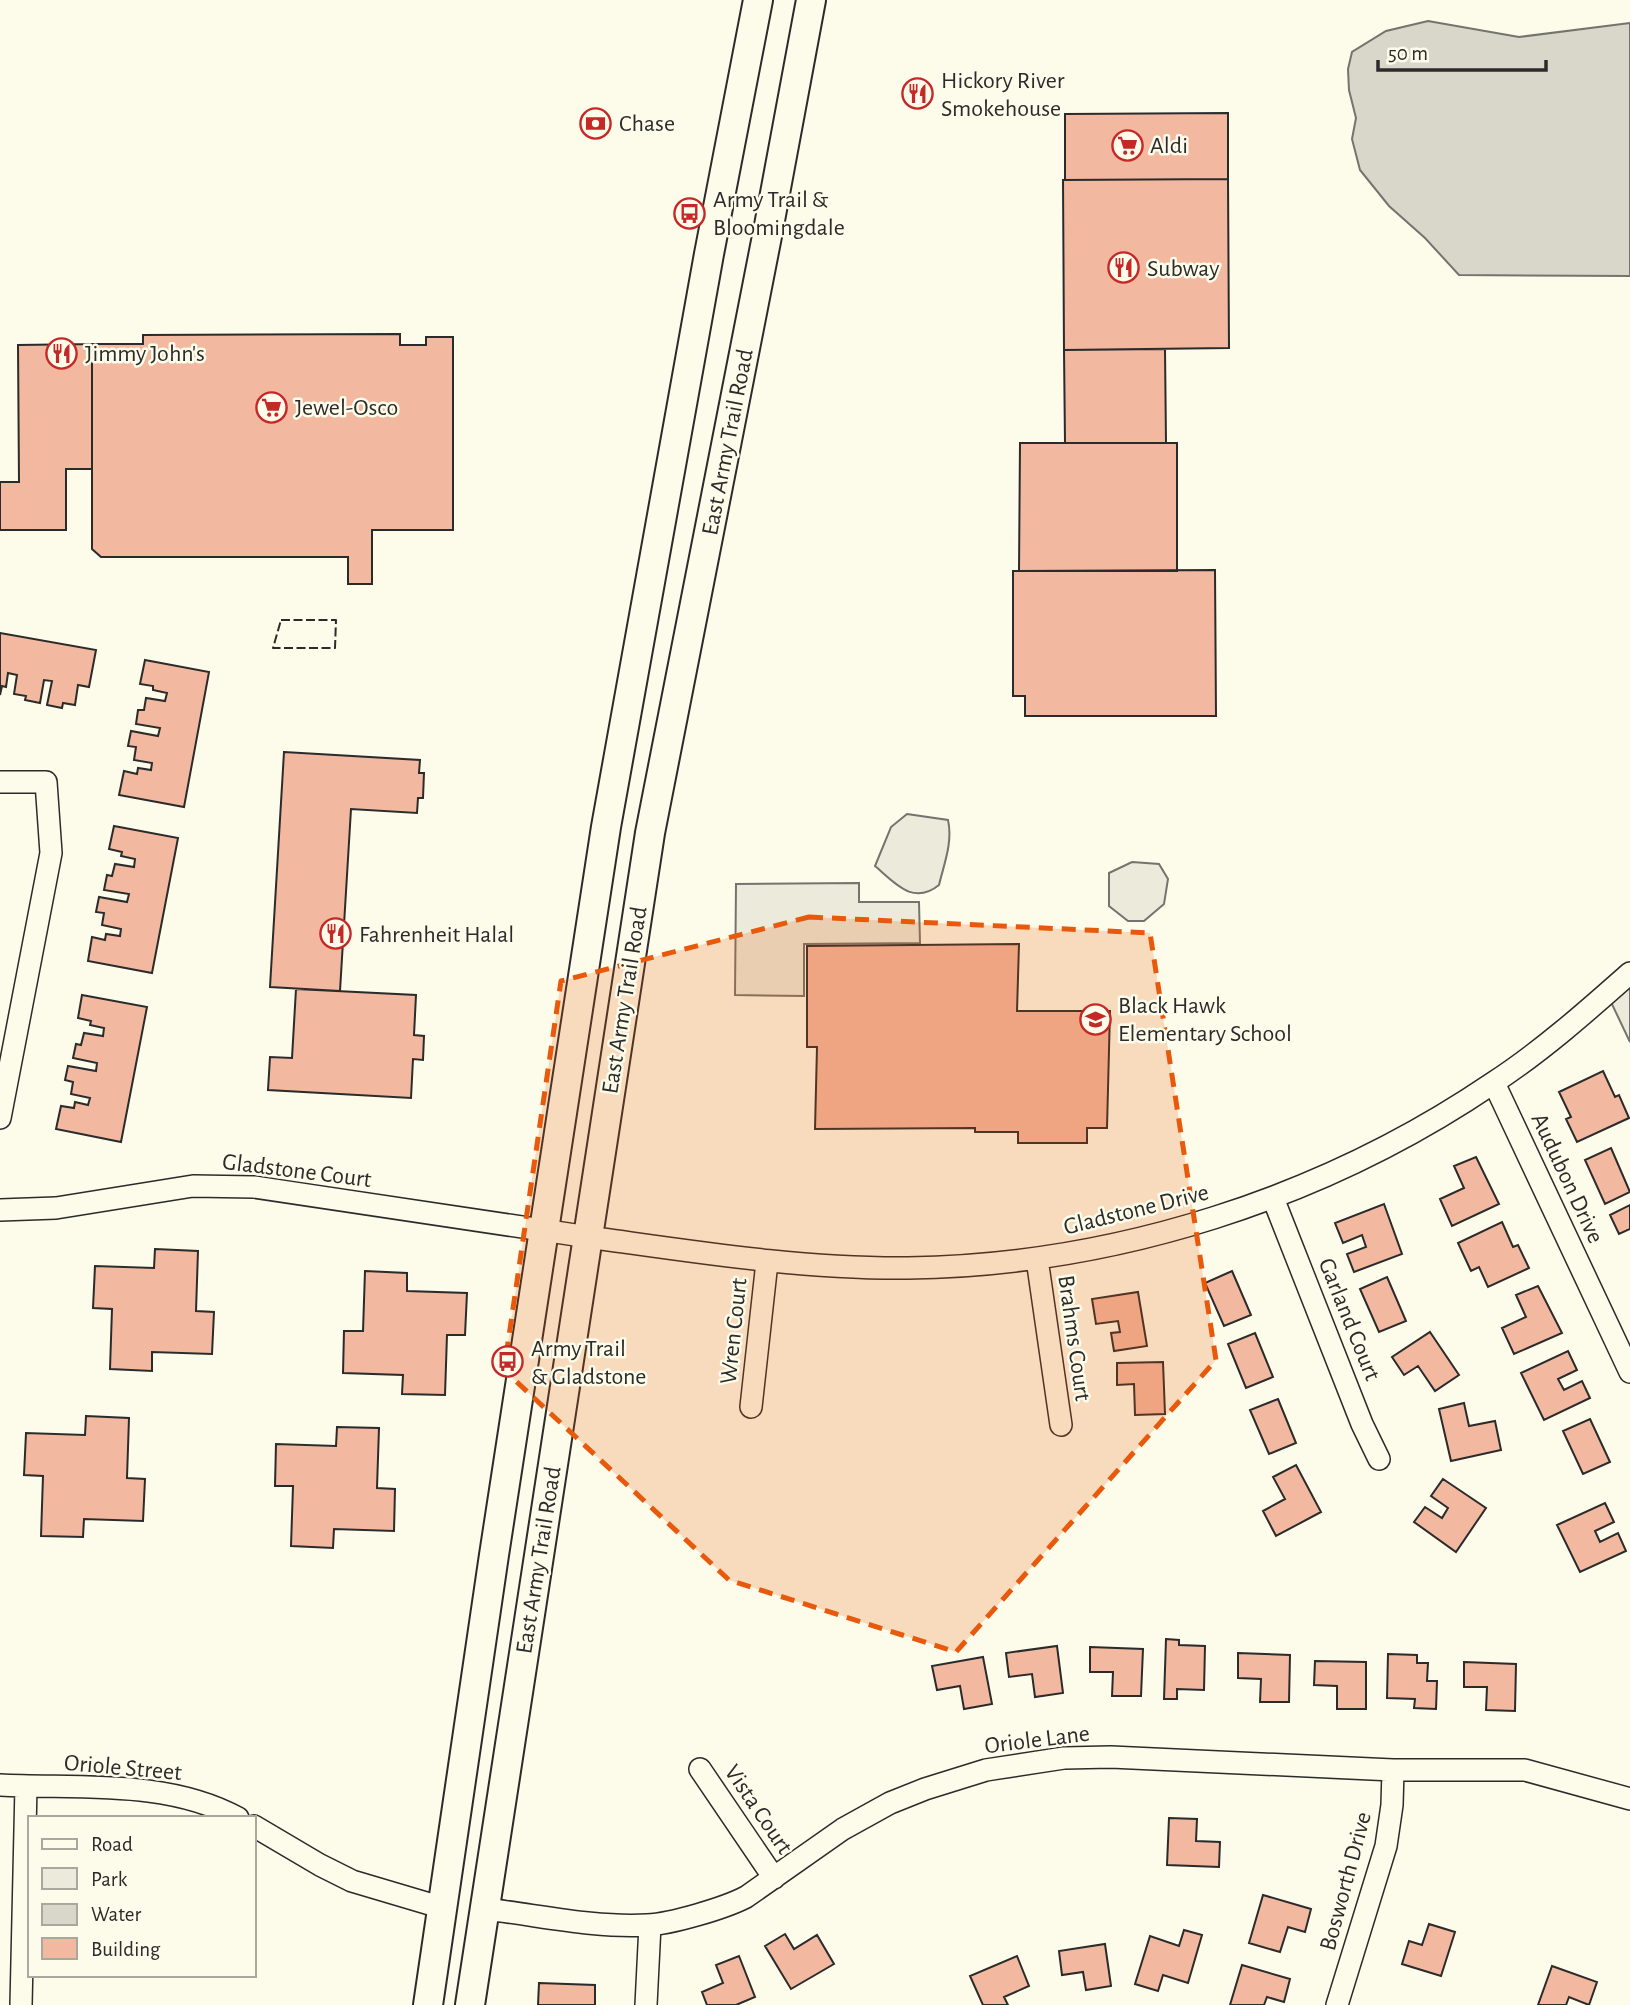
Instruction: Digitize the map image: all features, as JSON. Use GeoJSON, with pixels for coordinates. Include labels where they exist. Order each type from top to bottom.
{"type":"FeatureCollection","features":[{"type":"Feature","properties":{"kind":"main road","name":"East Army Trail Road"},"geometry":{"type":"LineString","coordinates":[[428,2005],[606,827],[713,230],[758,0]]}},
{"type":"Feature","properties":{"kind":"main road","name":"East Army Trail Road"},"geometry":{"type":"LineString","coordinates":[[470,2005],[650,833],[811,0]]}},
{"type":"Feature","properties":{"kind":"street"},"geometry":{"type":"LineString","coordinates":[[0,782],[46,782],[51,853],[0,1118]]}},
{"type":"Feature","properties":{"kind":"street","name":"Gladstone Drive"},"geometry":{"type":"LineString","coordinates":[[587,1236],[767,1262],[908,1268],[1037,1259],[1172,1230],[1273,1198],[1338,1170],[1408,1135],[1494,1083],[1574,1022],[1630,974]]}},
{"type":"Feature","properties":{"kind":"street","name":"Audubon Drive"},"geometry":{"type":"LineString","coordinates":[[1494,1083],[1630,1372]]}},
{"type":"Feature","properties":{"kind":"street","name":"Gladstone Court"},"geometry":{"type":"LineString","coordinates":[[0,1210],[56,1208],[214,1185],[254,1187],[587,1236]]}},
{"type":"Feature","properties":{"kind":"street","name":"Garland Court"},"geometry":{"type":"LineString","coordinates":[[1273,1198],[1362,1424],[1379,1459]]}},
{"type":"Feature","properties":{"kind":"street","name":"Brahms Court"},"geometry":{"type":"LineString","coordinates":[[1037,1259],[1061,1425]]}},
{"type":"Feature","properties":{"kind":"street","name":"Wren Court"},"geometry":{"type":"LineString","coordinates":[[751,1407],[767,1262]]}},
{"type":"Feature","properties":{"kind":"street","name":"Oriole Lane"},"geometry":{"type":"LineString","coordinates":[[485,1909],[606,1925],[650,1926],[729,1905],[747,1897],[843,1829],[890,1803],[960,1778],[1011,1765],[1064,1758],[1111,1757],[1393,1770],[1525,1770],[1630,1799]]}},
{"type":"Feature","properties":{"kind":"street","name":"Vista Court"},"geometry":{"type":"LineString","coordinates":[[701,1769],[774,1878]]}},
{"type":"Feature","properties":{"kind":"street","name":"Bosworth Drive"},"geometry":{"type":"LineString","coordinates":[[1337,2005],[1386,1846],[1392,1805],[1393,1770]]}},
{"type":"Feature","properties":{"kind":"street","name":"Oriole Street"},"geometry":{"type":"LineString","coordinates":[[0,1785],[149,1791],[194,1800],[233,1816]]}},
{"type":"Feature","properties":{"kind":"street"},"geometry":{"type":"LineString","coordinates":[[21,2005],[26,1786]]}},
{"type":"Feature","properties":{"kind":"street"},"geometry":{"type":"LineString","coordinates":[[256,1827],[352,1881],[443,1908]]}},
{"type":"Feature","properties":{"kind":"street"},"geometry":{"type":"LineString","coordinates":[[646,2005],[650,1926]]}},
{"type":"Feature","properties":{"kind":"highlighted area"},"geometry":{"type":"Polygon","coordinates":[[[809,917],[1150,933],[1216,1360],[956,1652],[729,1580],[504,1370],[561,981],[809,917]]]}},
{"type":"Feature","properties":{"kind":"green space"},"geometry":{"type":"Polygon","coordinates":[[[907,814],[948,820],[949,845],[939,885],[930,891],[913,893],[905,890],[875,866],[891,827],[907,814]]]}},
{"type":"Feature","properties":{"kind":"green space"},"geometry":{"type":"Polygon","coordinates":[[[1132,862],[1159,864],[1168,879],[1164,904],[1144,921],[1128,921],[1109,906],[1109,873],[1132,862]]]}},
{"type":"Feature","properties":{"kind":"green space"},"geometry":{"type":"Polygon","coordinates":[[[859,883],[859,902],[919,902],[920,943],[804,944],[804,996],[735,995],[736,884],[859,883]]]}},
{"type":"Feature","properties":{"kind":"green space"},"geometry":{"type":"Polygon","coordinates":[[[1630,981],[1630,1042],[1610,1000],[1630,981]]]}},
{"type":"Feature","properties":{"kind":"water"},"geometry":{"type":"Polygon","coordinates":[[[1428,21],[1519,37],[1630,23],[1630,276],[1459,275],[1425,238],[1389,206],[1360,170],[1352,139],[1356,118],[1349,90],[1348,69],[1352,52],[1386,31],[1428,21]]]}},
{"type":"Feature","properties":{"kind":"building"},"geometry":{"type":"Polygon","coordinates":[[[1228,113],[1228,179],[1065,180],[1065,114],[1228,113]]]}},
{"type":"Feature","properties":{"kind":"building"},"geometry":{"type":"Polygon","coordinates":[[[1228,179],[1229,348],[1064,350],[1063,180],[1228,179]]]}},
{"type":"Feature","properties":{"kind":"building","name":"Jewel-Osco"},"geometry":{"type":"Polygon","coordinates":[[[400,334],[400,345],[426,345],[426,337],[453,337],[453,530],[372,530],[372,584],[348,584],[348,557],[101,557],[92,549],[92,344],[143,344],[143,335],[400,334]]]}},
{"type":"Feature","properties":{"kind":"building"},"geometry":{"type":"Polygon","coordinates":[[[92,344],[92,469],[66,469],[66,530],[0,530],[0,482],[19,482],[18,345],[92,344]]]}},
{"type":"Feature","properties":{"kind":"building"},"geometry":{"type":"Polygon","coordinates":[[[1165,349],[1166,443],[1065,443],[1064,350],[1165,349]]]}},
{"type":"Feature","properties":{"kind":"building"},"geometry":{"type":"Polygon","coordinates":[[[1020,443],[1177,443],[1177,571],[1019,571],[1020,443]]]}},
{"type":"Feature","properties":{"kind":"building"},"geometry":{"type":"Polygon","coordinates":[[[1215,570],[1216,716],[1025,716],[1025,696],[1013,696],[1013,571],[1215,570]]]}},
{"type":"Feature","properties":{"kind":"building"},"geometry":{"type":"Polygon","coordinates":[[[0,633],[96,650],[89,687],[78,685],[75,705],[63,703],[62,708],[47,705],[52,681],[44,680],[40,703],[14,694],[17,675],[8,673],[6,687],[2,686],[0,695],[0,633]]]}},
{"type":"Feature","properties":{"kind":"building"},"geometry":{"type":"Polygon","coordinates":[[[145,660],[209,672],[184,807],[119,795],[124,771],[137,774],[138,768],[151,770],[152,763],[134,760],[136,747],[128,746],[131,731],[158,736],[160,728],[136,724],[138,710],[144,710],[146,698],[165,701],[167,693],[153,690],[153,686],[140,684],[145,660]]]}},
{"type":"Feature","properties":{"kind":"building"},"geometry":{"type":"Polygon","coordinates":[[[284,752],[420,760],[419,773],[424,773],[423,798],[418,798],[417,813],[351,809],[340,991],[270,987],[284,752]]]}},
{"type":"Feature","properties":{"kind":"building"},"geometry":{"type":"Polygon","coordinates":[[[114,826],[178,838],[152,973],[88,961],[92,937],[105,940],[106,934],[120,936],[121,929],[102,925],[104,913],[96,912],[99,897],[127,902],[129,894],[104,890],[107,875],[112,876],[115,864],[134,867],[135,859],[121,856],[122,852],[109,849],[114,826]]]}},
{"type":"Feature","properties":{"kind":"building"},"geometry":{"type":"Polygon","coordinates":[[[1019,944],[1017,1011],[1110,1011],[1107,1128],[1087,1128],[1087,1143],[1018,1143],[1018,1132],[975,1132],[975,1128],[815,1129],[817,1047],[807,1047],[807,946],[1019,944]]]}},
{"type":"Feature","properties":{"kind":"building"},"geometry":{"type":"Polygon","coordinates":[[[296,989],[416,995],[414,1035],[424,1036],[423,1060],[413,1059],[411,1098],[268,1090],[270,1057],[292,1058],[296,989]]]}},
{"type":"Feature","properties":{"kind":"building"},"geometry":{"type":"Polygon","coordinates":[[[82,995],[147,1007],[121,1142],[56,1129],[61,1106],[74,1108],[75,1102],[88,1105],[90,1098],[71,1094],[73,1082],[65,1080],[68,1066],[96,1071],[97,1063],[73,1058],[76,1044],[81,1045],[84,1033],[103,1036],[104,1028],[90,1025],[91,1021],[78,1018],[82,995]]]}},
{"type":"Feature","properties":{"kind":"building"},"geometry":{"type":"Polygon","coordinates":[[[1603,1071],[1615,1097],[1619,1095],[1629,1118],[1577,1142],[1566,1119],[1571,1117],[1559,1092],[1603,1071]]]}},
{"type":"Feature","properties":{"kind":"building"},"geometry":{"type":"Polygon","coordinates":[[[1611,1148],[1630,1192],[1605,1204],[1585,1160],[1611,1148]]]}},
{"type":"Feature","properties":{"kind":"building"},"geometry":{"type":"Polygon","coordinates":[[[1476,1157],[1499,1204],[1452,1226],[1440,1199],[1464,1188],[1454,1166],[1476,1157]]]}},
{"type":"Feature","properties":{"kind":"building"},"geometry":{"type":"Polygon","coordinates":[[[1384,1204],[1402,1254],[1354,1272],[1347,1254],[1366,1247],[1362,1235],[1343,1243],[1335,1223],[1384,1204]]]}},
{"type":"Feature","properties":{"kind":"building"},"geometry":{"type":"Polygon","coordinates":[[[1630,1205],[1630,1229],[1619,1234],[1610,1215],[1630,1205]]]}},
{"type":"Feature","properties":{"kind":"building"},"geometry":{"type":"Polygon","coordinates":[[[1502,1222],[1513,1247],[1518,1245],[1529,1268],[1488,1287],[1479,1267],[1471,1271],[1458,1243],[1502,1222]]]}},
{"type":"Feature","properties":{"kind":"building"},"geometry":{"type":"Polygon","coordinates":[[[155,1249],[198,1251],[196,1311],[214,1312],[212,1354],[152,1352],[152,1371],[110,1369],[112,1309],[93,1308],[95,1266],[154,1268],[155,1249]]]}},
{"type":"Feature","properties":{"kind":"building"},"geometry":{"type":"Polygon","coordinates":[[[365,1271],[407,1273],[407,1291],[467,1293],[465,1335],[447,1335],[445,1395],[402,1394],[403,1375],[343,1373],[344,1331],[363,1331],[365,1271]]]}},
{"type":"Feature","properties":{"kind":"building"},"geometry":{"type":"Polygon","coordinates":[[[1232,1271],[1251,1315],[1224,1326],[1205,1283],[1232,1271]]]}},
{"type":"Feature","properties":{"kind":"building"},"geometry":{"type":"Polygon","coordinates":[[[1387,1277],[1406,1321],[1379,1332],[1360,1289],[1387,1277]]]}},
{"type":"Feature","properties":{"kind":"building"},"geometry":{"type":"Polygon","coordinates":[[[1538,1286],[1562,1333],[1514,1354],[1502,1328],[1526,1317],[1516,1295],[1538,1286]]]}},
{"type":"Feature","properties":{"kind":"building"},"geometry":{"type":"Polygon","coordinates":[[[1138,1292],[1147,1346],[1114,1351],[1111,1333],[1120,1332],[1118,1321],[1096,1324],[1092,1299],[1138,1292]]]}},
{"type":"Feature","properties":{"kind":"building"},"geometry":{"type":"Polygon","coordinates":[[[1430,1332],[1459,1375],[1435,1391],[1418,1366],[1404,1375],[1392,1357],[1430,1332]]]}},
{"type":"Feature","properties":{"kind":"building"},"geometry":{"type":"Polygon","coordinates":[[[1255,1333],[1273,1377],[1246,1388],[1228,1344],[1255,1333]]]}},
{"type":"Feature","properties":{"kind":"building"},"geometry":{"type":"Polygon","coordinates":[[[1568,1351],[1577,1370],[1558,1379],[1564,1390],[1582,1381],[1590,1398],[1544,1420],[1521,1373],[1568,1351]]]}},
{"type":"Feature","properties":{"kind":"building"},"geometry":{"type":"Polygon","coordinates":[[[1163,1362],[1165,1414],[1135,1415],[1134,1384],[1117,1385],[1117,1363],[1163,1362]]]}},
{"type":"Feature","properties":{"kind":"building"},"geometry":{"type":"Polygon","coordinates":[[[1278,1399],[1296,1443],[1269,1454],[1250,1410],[1278,1399]]]}},
{"type":"Feature","properties":{"kind":"building"},"geometry":{"type":"Polygon","coordinates":[[[1464,1403],[1469,1426],[1495,1421],[1501,1450],[1451,1461],[1439,1409],[1464,1403]]]}},
{"type":"Feature","properties":{"kind":"building"},"geometry":{"type":"Polygon","coordinates":[[[86,1416],[129,1418],[127,1478],[145,1479],[143,1521],[84,1519],[83,1537],[41,1536],[43,1476],[24,1475],[26,1433],[85,1435],[86,1416]]]}},
{"type":"Feature","properties":{"kind":"building"},"geometry":{"type":"Polygon","coordinates":[[[1590,1419],[1610,1462],[1583,1474],[1563,1431],[1590,1419]]]}},
{"type":"Feature","properties":{"kind":"building"},"geometry":{"type":"Polygon","coordinates":[[[337,1427],[379,1428],[377,1488],[395,1489],[394,1531],[334,1529],[333,1548],[291,1546],[293,1486],[275,1486],[276,1444],[336,1446],[337,1427]]]}},
{"type":"Feature","properties":{"kind":"building"},"geometry":{"type":"Polygon","coordinates":[[[1296,1465],[1321,1512],[1276,1536],[1263,1511],[1285,1499],[1273,1477],[1296,1465]]]}},
{"type":"Feature","properties":{"kind":"building"},"geometry":{"type":"Polygon","coordinates":[[[1443,1479],[1486,1508],[1456,1552],[1414,1522],[1425,1507],[1442,1518],[1448,1508],[1431,1496],[1443,1479]]]}},
{"type":"Feature","properties":{"kind":"building"},"geometry":{"type":"Polygon","coordinates":[[[1605,1503],[1614,1522],[1595,1531],[1600,1542],[1618,1533],[1626,1551],[1580,1572],[1557,1525],[1605,1503]]]}},
{"type":"Feature","properties":{"kind":"building"},"geometry":{"type":"Polygon","coordinates":[[[1166,1639],[1179,1640],[1179,1645],[1205,1646],[1204,1690],[1177,1689],[1177,1699],[1164,1699],[1166,1639]]]}},
{"type":"Feature","properties":{"kind":"building"},"geometry":{"type":"Polygon","coordinates":[[[1057,1646],[1063,1693],[1035,1697],[1032,1674],[1009,1677],[1006,1653],[1057,1646]]]}},
{"type":"Feature","properties":{"kind":"building"},"geometry":{"type":"Polygon","coordinates":[[[1090,1647],[1143,1649],[1141,1696],[1112,1696],[1113,1672],[1090,1672],[1090,1647]]]}},
{"type":"Feature","properties":{"kind":"building"},"geometry":{"type":"Polygon","coordinates":[[[1238,1653],[1290,1655],[1289,1702],[1260,1702],[1261,1679],[1238,1678],[1238,1653]]]}},
{"type":"Feature","properties":{"kind":"building"},"geometry":{"type":"Polygon","coordinates":[[[1388,1654],[1417,1655],[1417,1663],[1428,1663],[1427,1681],[1437,1681],[1436,1709],[1414,1708],[1415,1699],[1387,1698],[1388,1654]]]}},
{"type":"Feature","properties":{"kind":"building"},"geometry":{"type":"Polygon","coordinates":[[[983,1657],[992,1704],[964,1709],[960,1686],[937,1690],[932,1666],[983,1657]]]}},
{"type":"Feature","properties":{"kind":"building"},"geometry":{"type":"Polygon","coordinates":[[[1315,1661],[1366,1662],[1366,1709],[1337,1709],[1337,1686],[1314,1685],[1315,1661]]]}},
{"type":"Feature","properties":{"kind":"building"},"geometry":{"type":"Polygon","coordinates":[[[1464,1662],[1516,1664],[1515,1711],[1486,1710],[1487,1687],[1464,1687],[1464,1662]]]}},
{"type":"Feature","properties":{"kind":"building"},"geometry":{"type":"Polygon","coordinates":[[[1169,1818],[1197,1819],[1196,1841],[1220,1842],[1219,1867],[1167,1865],[1169,1818]]]}},
{"type":"Feature","properties":{"kind":"building"},"geometry":{"type":"Polygon","coordinates":[[[1263,1895],[1311,1909],[1305,1932],[1288,1927],[1280,1952],[1249,1943],[1263,1895]]]}},
{"type":"Feature","properties":{"kind":"building"},"geometry":{"type":"Polygon","coordinates":[[[1429,1924],[1455,1932],[1441,1976],[1402,1964],[1409,1941],[1422,1945],[1429,1924]]]}},
{"type":"Feature","properties":{"kind":"building"},"geometry":{"type":"Polygon","coordinates":[[[1184,1930],[1202,1935],[1188,1983],[1163,1975],[1158,1991],[1135,1984],[1150,1936],[1179,1946],[1184,1930]]]}},
{"type":"Feature","properties":{"kind":"building"},"geometry":{"type":"Polygon","coordinates":[[[785,1934],[794,1949],[817,1935],[834,1964],[791,1989],[765,1946],[785,1934]]]}},
{"type":"Feature","properties":{"kind":"building"},"geometry":{"type":"Polygon","coordinates":[[[1105,1944],[1111,1986],[1086,1990],[1083,1972],[1062,1975],[1059,1951],[1105,1944]]]}},
{"type":"Feature","properties":{"kind":"building"},"geometry":{"type":"Polygon","coordinates":[[[739,1956],[755,1997],[736,2005],[707,2005],[702,1992],[723,1983],[716,1965],[739,1956]]]}},
{"type":"Feature","properties":{"kind":"building"},"geometry":{"type":"Polygon","coordinates":[[[1017,1956],[1029,1986],[1004,1997],[1008,2005],[983,2005],[970,1976],[1017,1956]]]}},
{"type":"Feature","properties":{"kind":"building"},"geometry":{"type":"Polygon","coordinates":[[[1242,1965],[1290,1979],[1284,2002],[1267,1997],[1264,2005],[1230,2005],[1242,1965]]]}},
{"type":"Feature","properties":{"kind":"building"},"geometry":{"type":"Polygon","coordinates":[[[1552,1966],[1597,1982],[1589,2005],[1569,1997],[1566,2005],[1538,2005],[1552,1966]]]}},
{"type":"Feature","properties":{"kind":"building"},"geometry":{"type":"Polygon","coordinates":[[[539,1983],[595,1985],[595,2005],[538,2005],[539,1983]]]}},
{"type":"Feature","properties":{"kind":"fence"},"geometry":{"type":"LineString","coordinates":[[281,620],[336,620],[335,648],[273,648],[281,620]]}},
{"type":"Feature","properties":{"kind":"place","name":"Hickory River Smokehouse"},"geometry":{"type":"Point","coordinates":[918,94]}},
{"type":"Feature","properties":{"kind":"place","name":"Chase"},"geometry":{"type":"Point","coordinates":[596,123]}},
{"type":"Feature","properties":{"kind":"place","name":"Aldi"},"geometry":{"type":"Point","coordinates":[1127,145]}},
{"type":"Feature","properties":{"kind":"place","name":"Army Trail & Bloomingdale"},"geometry":{"type":"Point","coordinates":[690,213]}},
{"type":"Feature","properties":{"kind":"place","name":"Subway"},"geometry":{"type":"Point","coordinates":[1124,268]}},
{"type":"Feature","properties":{"kind":"place","name":"Jimmy John's"},"geometry":{"type":"Point","coordinates":[62,353]}},
{"type":"Feature","properties":{"kind":"place","name":"Jewel-Osco"},"geometry":{"type":"Point","coordinates":[272,407]}},
{"type":"Feature","properties":{"kind":"place","name":"Fahrenheit Halal"},"geometry":{"type":"Point","coordinates":[336,934]}},
{"type":"Feature","properties":{"kind":"place","name":"Black Hawk Elementary School"},"geometry":{"type":"Point","coordinates":[1095,1019]}},
{"type":"Feature","properties":{"kind":"place","name":"Army Trail & Gladstone"},"geometry":{"type":"Point","coordinates":[508,1362]}}]}
